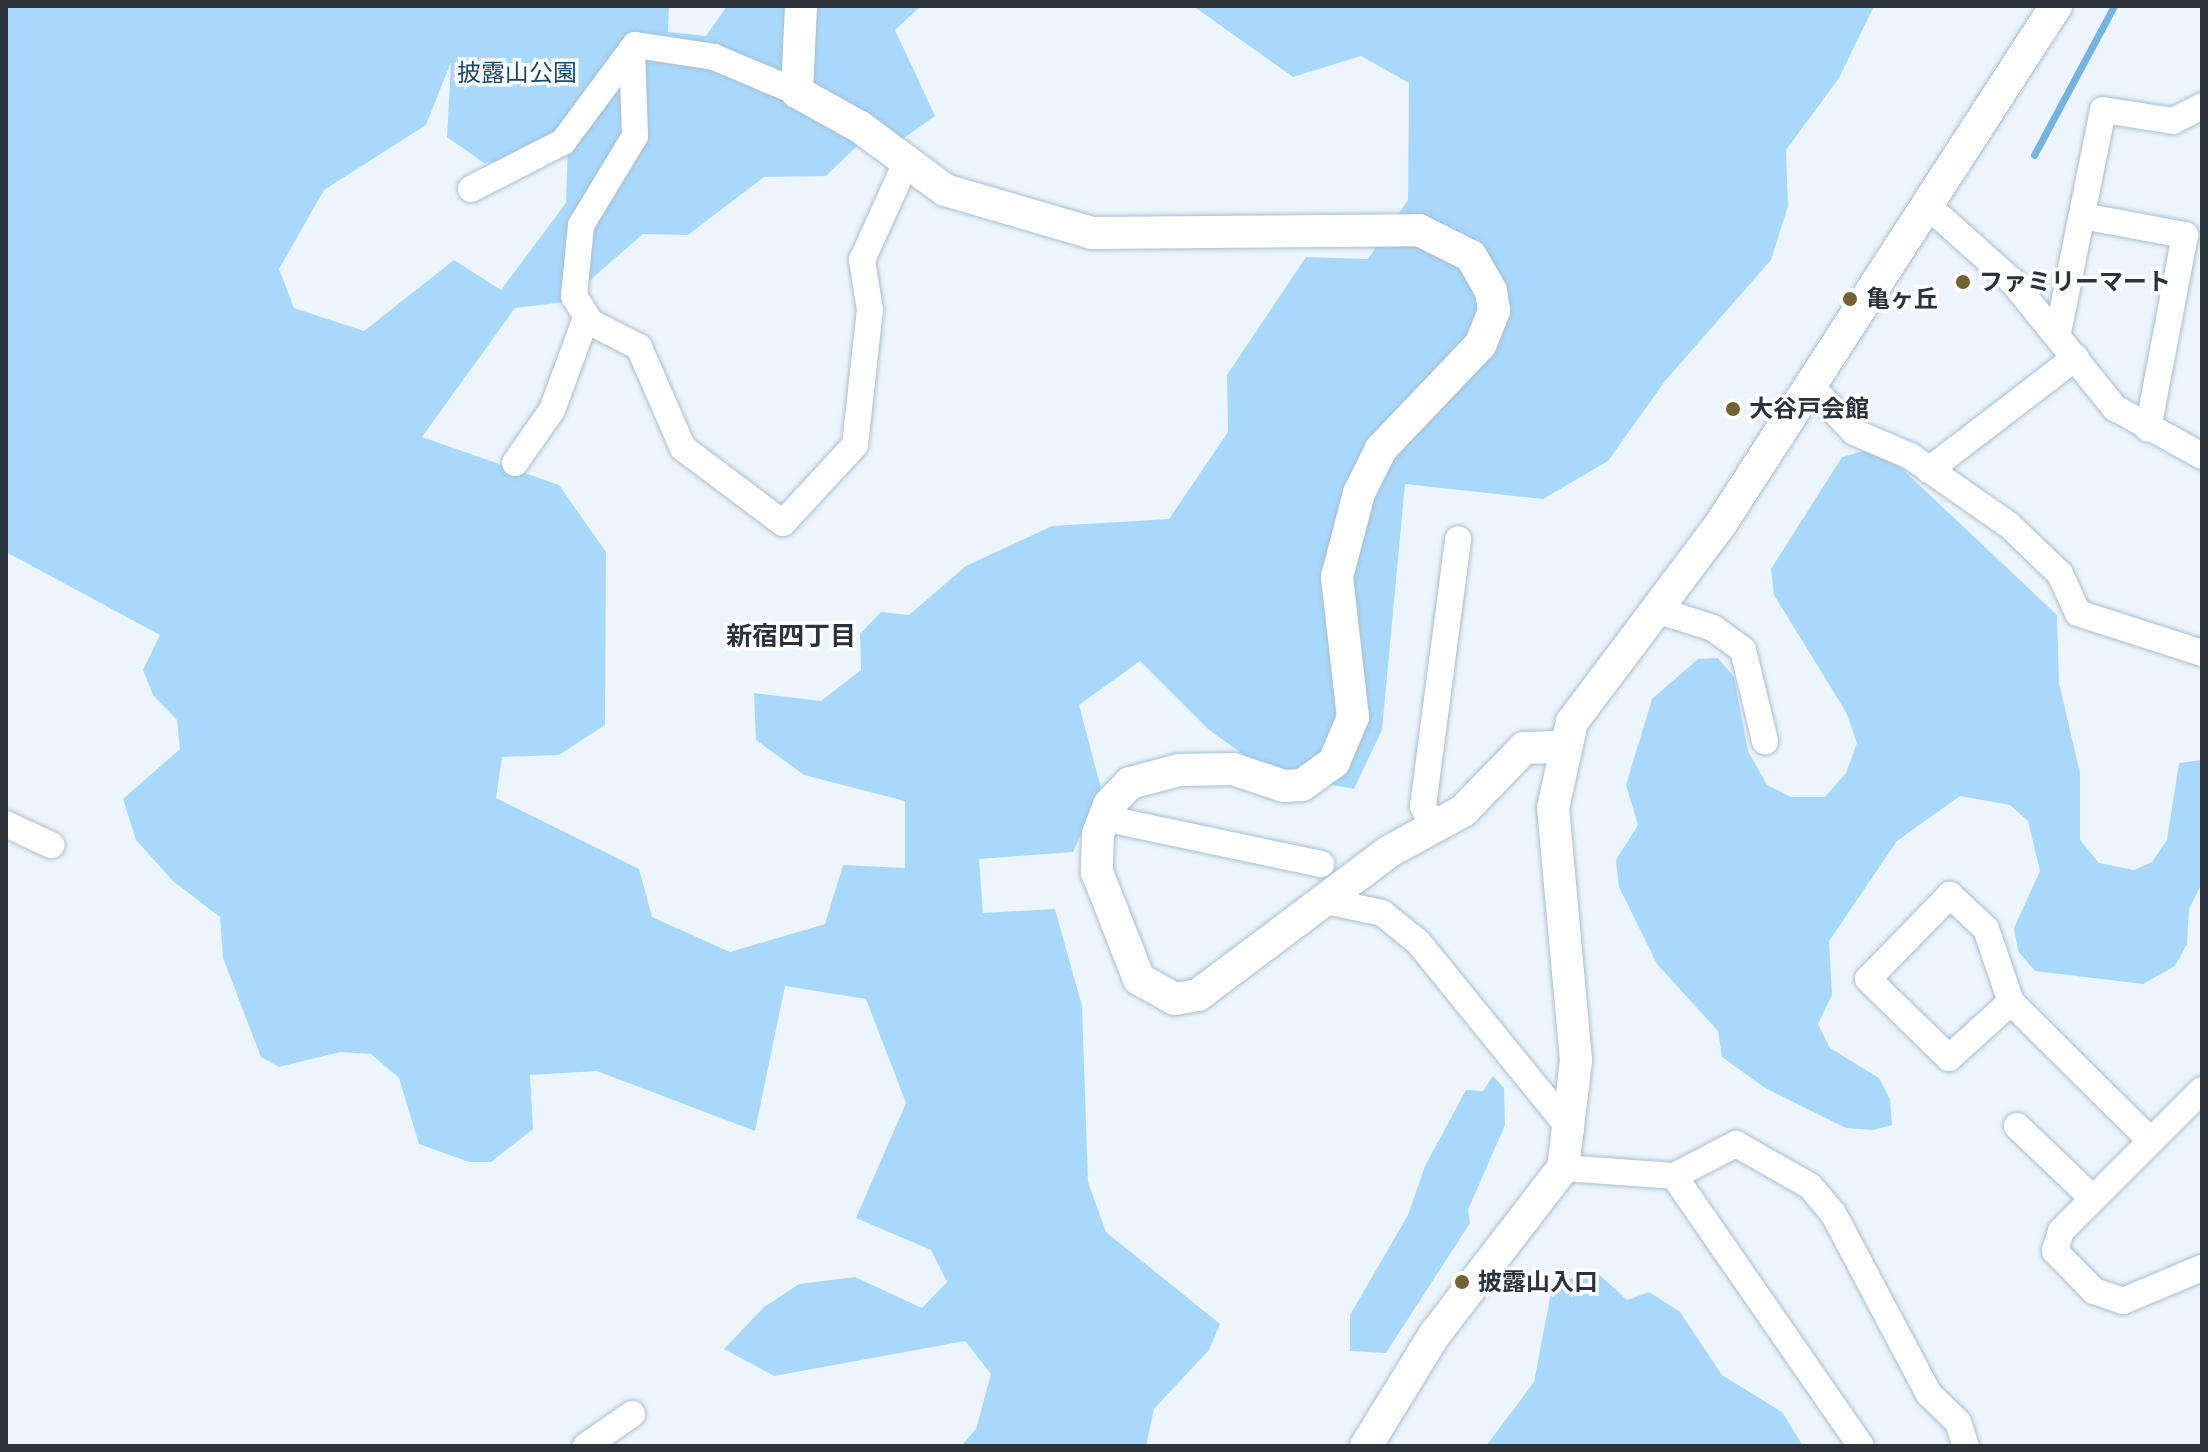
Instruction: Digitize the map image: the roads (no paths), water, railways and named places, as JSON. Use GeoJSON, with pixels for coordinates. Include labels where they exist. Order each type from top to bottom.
{"type":"FeatureCollection","features":[{"type":"Feature","properties":{"kind":"street"},"geometry":{"type":"LineString","coordinates":[[797,92],[801,6]]}},
{"type":"Feature","properties":{"kind":"street"},"geometry":{"type":"LineString","coordinates":[[1366,1446],[1435,1334],[1563,1168],[1571,1130],[1576,1060],[1553,808],[1562,747],[1572,722],[1660,611],[1928,206],[2056,6]]}},
{"type":"Feature","properties":{"kind":"street"},"geometry":{"type":"LineString","coordinates":[[471,189],[563,142],[632,49],[648,42],[714,57],[797,92],[966,198],[1092,233],[1419,230],[1471,256],[1491,291],[1494,311],[1480,345],[1381,449],[1359,493],[1337,577],[1353,717],[1334,762],[1302,785],[1202,767],[1151,776],[1130,783],[1103,818],[1097,872],[1121,947],[1139,979],[1175,999],[1221,981],[1321,900],[1463,811],[1524,748],[1562,747]]}},
{"type":"Feature","properties":{"kind":"street"},"geometry":{"type":"LineString","coordinates":[[632,49],[635,136],[575,247],[574,296],[586,318],[639,347],[683,448],[783,523],[855,445],[870,310],[862,260],[907,161]]}},
{"type":"Feature","properties":{"kind":"street"},"geometry":{"type":"LineString","coordinates":[[2058,333],[2103,110],[2173,121],[2202,106]]}},
{"type":"Feature","properties":{"kind":"street"},"geometry":{"type":"LineString","coordinates":[[1928,206],[1980,248],[2058,333],[2115,408],[2148,429],[2202,456]]}},
{"type":"Feature","properties":{"kind":"street"},"geometry":{"type":"LineString","coordinates":[[2082,216],[2185,235],[2148,429]]}},
{"type":"Feature","properties":{"kind":"street"},"geometry":{"type":"LineString","coordinates":[[515,463],[552,410],[586,318]]}},
{"type":"Feature","properties":{"kind":"street"},"geometry":{"type":"LineString","coordinates":[[1929,470],[2076,357]]}},
{"type":"Feature","properties":{"kind":"street"},"geometry":{"type":"LineString","coordinates":[[1810,385],[1854,432],[1929,470],[2009,525],[2060,574],[2078,613],[2202,653]]}},
{"type":"Feature","properties":{"kind":"street"},"geometry":{"type":"LineString","coordinates":[[1434,827],[1423,806],[1458,539]]}},
{"type":"Feature","properties":{"kind":"street"},"geometry":{"type":"LineString","coordinates":[[1660,611],[1713,628],[1743,650],[1765,741]]}},
{"type":"Feature","properties":{"kind":"street"},"geometry":{"type":"LineString","coordinates":[[1103,818],[1321,864]]}},
{"type":"Feature","properties":{"kind":"street"},"geometry":{"type":"LineString","coordinates":[[6,824],[51,845]]}},
{"type":"Feature","properties":{"kind":"street"},"geometry":{"type":"LineString","coordinates":[[2011,1002],[1949,1058],[1868,979],[1950,895],[1986,929],[2011,1002],[2150,1140]]}},
{"type":"Feature","properties":{"kind":"street"},"geometry":{"type":"LineString","coordinates":[[1321,900],[1382,913],[1418,942],[1571,1130]]}},
{"type":"Feature","properties":{"kind":"street"},"geometry":{"type":"LineString","coordinates":[[2202,1090],[2061,1231],[2055,1251],[2107,1299],[2141,1296],[2202,1268]]}},
{"type":"Feature","properties":{"kind":"street"},"geometry":{"type":"LineString","coordinates":[[2017,1126],[2092,1198]]}},
{"type":"Feature","properties":{"kind":"street"},"geometry":{"type":"LineString","coordinates":[[1563,1168],[1674,1176],[1736,1144],[1810,1186],[1833,1213],[1929,1394],[1958,1422],[1966,1446]]}},
{"type":"Feature","properties":{"kind":"street"},"geometry":{"type":"LineString","coordinates":[[1674,1176],[1861,1446]]}},
{"type":"Feature","properties":{"kind":"street"},"geometry":{"type":"LineString","coordinates":[[586,1446],[632,1414]]}},
{"type":"Feature","properties":{"kind":"waterway"},"geometry":{"type":"LineString","coordinates":[[2034,155],[2114,6]]}},
{"type":"Feature","properties":{"kind":"place","name":"ファミリーマート"},"geometry":{"type":"Point","coordinates":[1963,282]}},
{"type":"Feature","properties":{"kind":"place","name":"亀ヶ丘"},"geometry":{"type":"Point","coordinates":[1850,299]}},
{"type":"Feature","properties":{"kind":"place","name":"大谷戸会館"},"geometry":{"type":"Point","coordinates":[1733,409]}},
{"type":"Feature","properties":{"kind":"place","name":"披露山入口"},"geometry":{"type":"Point","coordinates":[1462,1282]}},
{"type":"Feature","properties":{"kind":"district","name":"新宿四丁目"},"geometry":{"type":"Point","coordinates":[791,636]}},
{"type":"Feature","properties":{"kind":"park label","name":"披露山公園"},"geometry":{"type":"Point","coordinates":[517,73]}}]}
